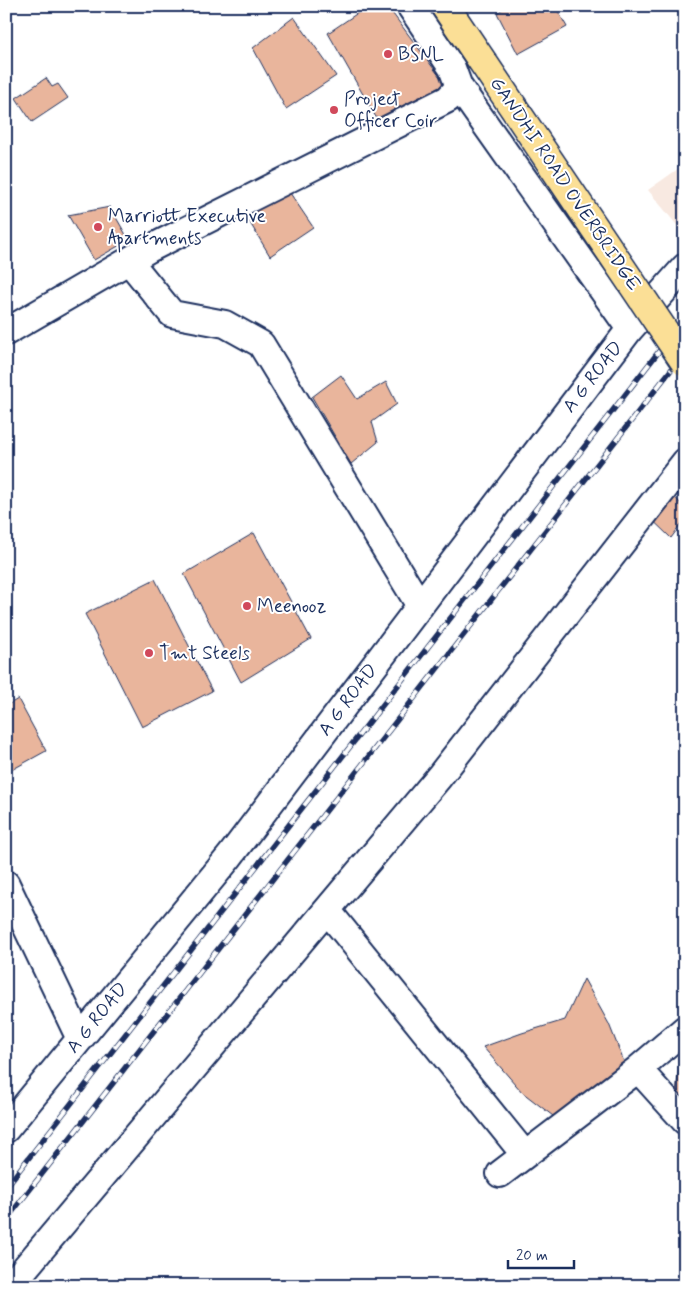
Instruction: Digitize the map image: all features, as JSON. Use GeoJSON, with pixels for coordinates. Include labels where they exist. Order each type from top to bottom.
{"type":"FeatureCollection","features":[{"type":"Feature","properties":{"kind":"main road","name":"GANDHI ROAD OVERBRIDGE"},"geometry":{"type":"LineString","coordinates":[[445,6],[685,362]]}},
{"type":"Feature","properties":{"kind":"street"},"geometry":{"type":"LineString","coordinates":[[410,6],[452,68],[459,87],[630,329]]}},
{"type":"Feature","properties":{"kind":"street"},"geometry":{"type":"LineString","coordinates":[[6,332],[129,260],[448,99],[459,87]]}},
{"type":"Feature","properties":{"kind":"street"},"geometry":{"type":"LineString","coordinates":[[129,260],[172,314],[225,324],[261,344],[420,606]]}},
{"type":"Feature","properties":{"kind":"street","name":"A G ROAD"},"geometry":{"type":"LineString","coordinates":[[6,1129],[230,856],[630,329],[685,267]]}},
{"type":"Feature","properties":{"kind":"street"},"geometry":{"type":"LineString","coordinates":[[10,1286],[439,777],[685,462]]}},
{"type":"Feature","properties":{"kind":"street"},"geometry":{"type":"LineString","coordinates":[[6,884],[80,1038]]}},
{"type":"Feature","properties":{"kind":"street"},"geometry":{"type":"LineString","coordinates":[[327,910],[525,1155]]}},
{"type":"Feature","properties":{"kind":"street"},"geometry":{"type":"LineString","coordinates":[[500,1174],[638,1069],[685,1029]]}},
{"type":"Feature","properties":{"kind":"street"},"geometry":{"type":"LineString","coordinates":[[638,1069],[685,1121]]}},
{"type":"Feature","properties":{"kind":"shaded area"},"geometry":{"type":"Polygon","coordinates":[[[685,164],[685,235],[648,190],[685,164]]]}},
{"type":"Feature","properties":{"kind":"building"},"geometry":{"type":"Polygon","coordinates":[[[368,6],[387,6],[452,93],[385,133],[328,33],[368,6]]]}},
{"type":"Feature","properties":{"kind":"building"},"geometry":{"type":"Polygon","coordinates":[[[507,6],[555,6],[567,27],[518,54],[497,13],[507,6]]]}},
{"type":"Feature","properties":{"kind":"building"},"geometry":{"type":"Polygon","coordinates":[[[294,17],[336,76],[286,109],[253,48],[294,17]]]}},
{"type":"Feature","properties":{"kind":"building"},"geometry":{"type":"Polygon","coordinates":[[[46,78],[52,87],[58,84],[68,98],[32,122],[16,98],[46,78]]]}},
{"type":"Feature","properties":{"kind":"building"},"geometry":{"type":"Polygon","coordinates":[[[290,193],[313,227],[270,256],[244,213],[290,193]]]}},
{"type":"Feature","properties":{"kind":"building","name":"Marriott Executive Apartments"},"geometry":{"type":"Polygon","coordinates":[[[110,207],[129,240],[94,260],[68,215],[110,207]]]}},
{"type":"Feature","properties":{"kind":"building"},"geometry":{"type":"Polygon","coordinates":[[[341,375],[357,399],[386,382],[397,404],[372,422],[378,442],[351,464],[312,397],[341,375]]]}},
{"type":"Feature","properties":{"kind":"building"},"geometry":{"type":"Polygon","coordinates":[[[661,483],[685,508],[685,519],[671,538],[640,508],[661,483]]]}},
{"type":"Feature","properties":{"kind":"building","name":"Meenooz"},"geometry":{"type":"Polygon","coordinates":[[[254,533],[311,639],[241,682],[184,574],[254,533]]]}},
{"type":"Feature","properties":{"kind":"building","name":"Tmt Steels"},"geometry":{"type":"Polygon","coordinates":[[[155,579],[212,691],[142,727],[85,614],[155,579]]]}},
{"type":"Feature","properties":{"kind":"building"},"geometry":{"type":"Polygon","coordinates":[[[18,699],[46,751],[6,773],[6,706],[18,699]]]}},
{"type":"Feature","properties":{"kind":"building"},"geometry":{"type":"Polygon","coordinates":[[[584,979],[609,1024],[626,1067],[587,1099],[553,1116],[522,1092],[483,1047],[565,1020],[584,979]]]}},
{"type":"Feature","properties":{"kind":"building"},"geometry":{"type":"Polygon","coordinates":[[[685,1049],[685,1115],[675,1101],[681,1050],[685,1049]]]}},
{"type":"Feature","properties":{"kind":"railway"},"geometry":{"type":"LineString","coordinates":[[6,1187],[685,318]]}},
{"type":"Feature","properties":{"kind":"railway"},"geometry":{"type":"LineString","coordinates":[[6,1220],[685,352]]}},
{"type":"Feature","properties":{"kind":"place","name":"BSNL"},"geometry":{"type":"Point","coordinates":[388,54]}},
{"type":"Feature","properties":{"kind":"place","name":"Project Officer Coir"},"geometry":{"type":"Point","coordinates":[334,110]}},
{"type":"Feature","properties":{"kind":"place","name":"Marriott Executive Apartments"},"geometry":{"type":"Point","coordinates":[98,227]}},
{"type":"Feature","properties":{"kind":"place","name":"Meenooz"},"geometry":{"type":"Point","coordinates":[247,606]}},
{"type":"Feature","properties":{"kind":"place","name":"Tmt Steels"},"geometry":{"type":"Point","coordinates":[149,653]}}]}
